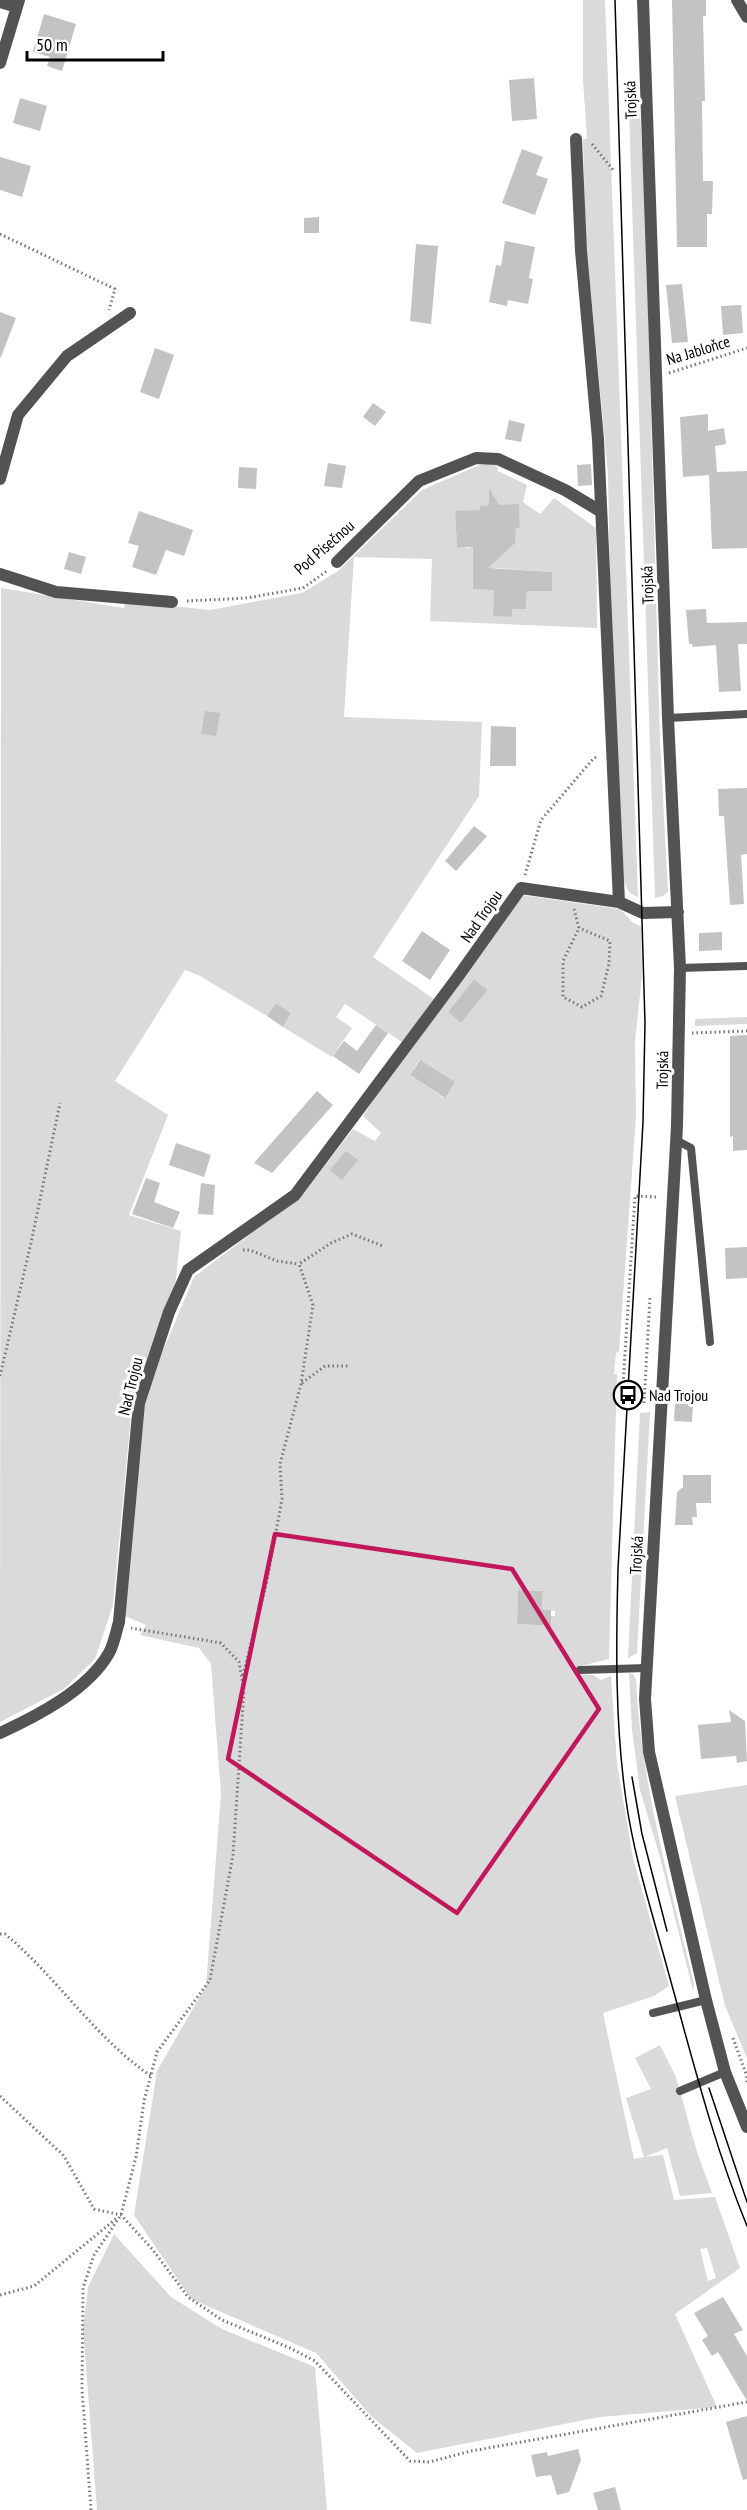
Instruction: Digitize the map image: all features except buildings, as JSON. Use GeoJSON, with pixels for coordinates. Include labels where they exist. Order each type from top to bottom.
{"type":"FeatureCollection","features":[{"type":"Feature","properties":{"kind":"street","name":"Trojská"},"geometry":{"type":"LineString","coordinates":[[642,0],[668,718],[680,968],[676,1140],[645,1699],[649,1752],[706,2000],[725,2072],[747,2127]]}},
{"type":"Feature","properties":{"kind":"street"},"geometry":{"type":"LineString","coordinates":[[737,0],[747,16]]}},
{"type":"Feature","properties":{"kind":"street"},"geometry":{"type":"LineString","coordinates":[[0,2],[18,4],[0,63]]}},
{"type":"Feature","properties":{"kind":"street"},"geometry":{"type":"LineString","coordinates":[[576,139],[581,250],[598,439],[619,902]]}},
{"type":"Feature","properties":{"kind":"street"},"geometry":{"type":"LineString","coordinates":[[0,479],[18,415],[67,356],[130,313]]}},
{"type":"Feature","properties":{"kind":"street","name":"Pod Písečnou"},"geometry":{"type":"LineString","coordinates":[[337,562],[419,481],[476,458],[498,459],[565,490],[600,512]]}},
{"type":"Feature","properties":{"kind":"street"},"geometry":{"type":"LineString","coordinates":[[0,574],[56,592],[172,602]]}},
{"type":"Feature","properties":{"kind":"street","name":"Nad Trojou"},"geometry":{"type":"LineString","coordinates":[[0,1733],[59,1701],[85,1681],[109,1653],[119,1622],[139,1403],[169,1312],[188,1270],[295,1196],[521,888],[619,902],[643,913],[678,912]]}},
{"type":"Feature","properties":{"kind":"lane"},"geometry":{"type":"LineString","coordinates":[[668,718],[747,714]]}},
{"type":"Feature","properties":{"kind":"lane"},"geometry":{"type":"LineString","coordinates":[[680,968],[747,966]]}},
{"type":"Feature","properties":{"kind":"lane"},"geometry":{"type":"LineString","coordinates":[[676,1140],[691,1148],[710,1342]]}},
{"type":"Feature","properties":{"kind":"lane"},"geometry":{"type":"LineString","coordinates":[[579,1670],[647,1668]]}},
{"type":"Feature","properties":{"kind":"lane"},"geometry":{"type":"LineString","coordinates":[[653,2013],[706,2000]]}},
{"type":"Feature","properties":{"kind":"lane"},"geometry":{"type":"LineString","coordinates":[[680,2091],[725,2072]]}},
{"type":"Feature","properties":{"kind":"path"},"geometry":{"type":"LineString","coordinates":[[590,142],[614,171]]}},
{"type":"Feature","properties":{"kind":"path"},"geometry":{"type":"LineString","coordinates":[[0,234],[115,289],[110,305]]}},
{"type":"Feature","properties":{"kind":"path","name":"Na Jabloňce"},"geometry":{"type":"LineString","coordinates":[[656,374],[667,374],[747,348]]}},
{"type":"Feature","properties":{"kind":"path","name":"Pod Písečnou"},"geometry":{"type":"LineString","coordinates":[[172,602],[247,598],[303,588],[337,562]]}},
{"type":"Feature","properties":{"kind":"path"},"geometry":{"type":"LineString","coordinates":[[521,888],[541,820],[593,759],[611,750]]}},
{"type":"Feature","properties":{"kind":"path"},"geometry":{"type":"LineString","coordinates":[[571,896],[579,928],[563,961],[563,997],[582,1007],[601,996],[609,964],[610,941],[579,928]]}},
{"type":"Feature","properties":{"kind":"path"},"geometry":{"type":"LineString","coordinates":[[690,1033],[747,1031]]}},
{"type":"Feature","properties":{"kind":"path"},"geometry":{"type":"LineString","coordinates":[[0,1376],[31,1244],[60,1103]]}},
{"type":"Feature","properties":{"kind":"path"},"geometry":{"type":"LineString","coordinates":[[622,1401],[635,1196],[657,1197]]}},
{"type":"Feature","properties":{"kind":"path"},"geometry":{"type":"LineString","coordinates":[[250,1250],[277,1261],[299,1264],[331,1243],[352,1234],[383,1246]]}},
{"type":"Feature","properties":{"kind":"path"},"geometry":{"type":"LineString","coordinates":[[242,1677],[267,1581],[282,1499],[280,1464],[301,1384],[313,1305],[299,1264]]}},
{"type":"Feature","properties":{"kind":"path"},"geometry":{"type":"LineString","coordinates":[[644,1403],[650,1297]]}},
{"type":"Feature","properties":{"kind":"path"},"geometry":{"type":"LineString","coordinates":[[301,1384],[325,1366],[348,1366]]}},
{"type":"Feature","properties":{"kind":"path"},"geometry":{"type":"LineString","coordinates":[[91,2510],[82,2389],[83,2288],[94,2255],[121,2215],[136,2157],[144,2101],[157,2052],[210,1980],[233,1855],[244,1690],[240,1662],[221,1642],[134,1630],[119,1622]]}},
{"type":"Feature","properties":{"kind":"path"},"geometry":{"type":"LineString","coordinates":[[0,1934],[5,1934],[31,1956],[128,2060],[151,2076]]}},
{"type":"Feature","properties":{"kind":"path"},"geometry":{"type":"LineString","coordinates":[[729,2031],[747,2074],[747,2086]]}},
{"type":"Feature","properties":{"kind":"path"},"geometry":{"type":"LineString","coordinates":[[0,2096],[64,2157],[94,2209],[121,2215],[153,2250],[188,2297],[222,2320],[291,2348],[315,2361],[410,2461],[429,2462],[471,2451],[747,2402]]}},
{"type":"Feature","properties":{"kind":"path"},"geometry":{"type":"LineString","coordinates":[[0,2108],[7,2105]]}},
{"type":"Feature","properties":{"kind":"path"},"geometry":{"type":"LineString","coordinates":[[0,2295],[34,2286],[121,2215]]}},
{"type":"Feature","properties":{"kind":"highlighted area"},"geometry":{"type":"Polygon","coordinates":[[[275,1534],[512,1569],[599,1709],[457,1913],[228,1759],[275,1534]]]}},
{"type":"Feature","properties":{"kind":"shaded area"},"geometry":{"type":"Polygon","coordinates":[[[583,0],[605,0],[638,897],[628,891],[624,880],[612,675],[608,474],[586,243],[583,139],[587,139],[583,80],[583,0]]]}},
{"type":"Feature","properties":{"kind":"shaded area"},"geometry":{"type":"Polygon","coordinates":[[[629,112],[640,113],[645,197],[660,741],[668,892],[655,898],[629,112]]]}},
{"type":"Feature","properties":{"kind":"shaded area"},"geometry":{"type":"Polygon","coordinates":[[[496,460],[498,471],[527,485],[523,502],[540,514],[554,498],[596,528],[597,628],[430,621],[432,559],[354,557],[344,717],[482,722],[479,796],[373,957],[434,999],[402,1042],[345,1004],[336,1017],[352,1028],[332,1057],[283,1027],[291,1013],[276,1003],[267,1016],[200,976],[185,970],[115,1081],[168,1115],[129,1215],[181,1231],[175,1287],[132,1405],[113,1605],[95,1659],[64,1689],[0,1722],[1,588],[124,608],[125,601],[210,610],[302,593],[338,571],[422,490],[496,460]],[[493,495],[489,496],[489,505],[480,506],[481,536],[513,545],[516,528],[520,527],[519,505],[495,505],[493,495]],[[469,511],[455,512],[457,548],[470,548],[469,511]],[[495,568],[493,616],[512,617],[512,609],[526,609],[527,591],[552,591],[552,572],[495,568]]]}},
{"type":"Feature","properties":{"kind":"shaded area"},"geometry":{"type":"Polygon","coordinates":[[[522,895],[620,909],[632,922],[641,927],[642,976],[635,1042],[636,1116],[619,1352],[616,1353],[614,1374],[617,1374],[609,1659],[577,1667],[576,1674],[593,1675],[601,1680],[611,1676],[617,1764],[633,1858],[669,1986],[654,1996],[603,2013],[634,2159],[644,2157],[626,2098],[651,2089],[635,2058],[660,2045],[676,2077],[697,2152],[712,2193],[680,2196],[667,2148],[645,2157],[663,2155],[674,2200],[715,2197],[740,2268],[675,2314],[717,2407],[600,2417],[417,2453],[372,2417],[316,2353],[191,2299],[134,2215],[157,2071],[206,1986],[221,1794],[211,1664],[199,1648],[140,1635],[146,1625],[125,1616],[144,1404],[162,1353],[194,1277],[304,1193],[353,1129],[375,1141],[381,1133],[363,1116],[389,1075],[461,983],[522,895]],[[474,979],[448,1012],[461,1023],[488,990],[474,979]],[[419,1060],[410,1075],[444,1098],[454,1082],[419,1060]],[[518,1590],[517,1624],[550,1626],[551,1616],[555,1616],[555,1611],[542,1610],[543,1591],[518,1590]],[[707,2248],[700,2249],[708,2281],[716,2278],[707,2248]]]}},
{"type":"Feature","properties":{"kind":"shaded area"},"geometry":{"type":"Polygon","coordinates":[[[747,1017],[747,1024],[695,1026],[695,1019],[747,1017]]]}},
{"type":"Feature","properties":{"kind":"shaded area"},"geometry":{"type":"Polygon","coordinates":[[[650,1412],[637,1653],[628,1658],[640,1413],[650,1412]]]}},
{"type":"Feature","properties":{"kind":"shaded area"},"geometry":{"type":"Polygon","coordinates":[[[629,1673],[633,1674],[636,1680],[650,1795],[694,1984],[693,1991],[660,1857],[640,1790],[632,1730],[629,1673]]]}},
{"type":"Feature","properties":{"kind":"shaded area"},"geometry":{"type":"Polygon","coordinates":[[[747,1785],[747,2058],[725,2006],[675,1796],[747,1785]]]}},
{"type":"Feature","properties":{"kind":"shaded area"},"geometry":{"type":"Polygon","coordinates":[[[114,2234],[171,2297],[222,2329],[315,2367],[327,2510],[97,2510],[83,2328],[88,2287],[114,2234]]]}},
{"type":"Feature","properties":{"kind":"tram line"},"geometry":{"type":"LineString","coordinates":[[615,0],[645,1023],[643,1122],[618,1569],[618,1713],[622,1771],[629,1822],[639,1865],[704,2100],[747,2226]]}},
{"type":"Feature","properties":{"kind":"tram line"},"geometry":{"type":"LineString","coordinates":[[632,1777],[642,1834],[667,1931]]}},
{"type":"Feature","properties":{"kind":"tram line"},"geometry":{"type":"LineString","coordinates":[[709,2088],[747,2202]]}},
{"type":"Feature","properties":{"kind":"place","name":"Nad Trojou"},"geometry":{"type":"Point","coordinates":[628,1395]}}]}
